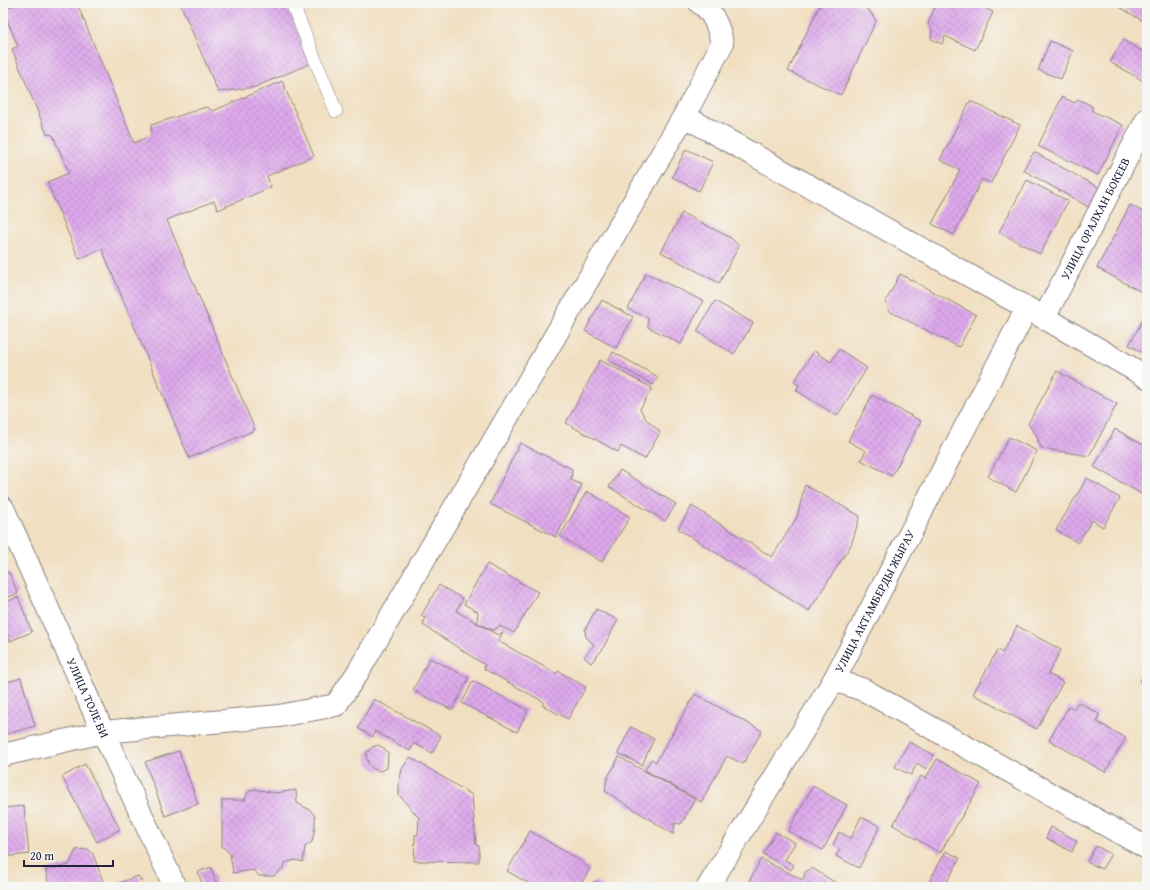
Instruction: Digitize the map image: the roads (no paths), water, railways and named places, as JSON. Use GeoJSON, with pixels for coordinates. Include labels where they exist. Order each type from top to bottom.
{"type":"FeatureCollection","features":[{"type":"Feature","properties":{"kind":"street"},"geometry":{"type":"LineString","coordinates":[[3,755],[103,732],[279,716],[336,705],[358,672],[684,116],[722,44],[720,31],[705,6],[700,3]]}},
{"type":"Feature","properties":{"kind":"street"},"geometry":{"type":"LineString","coordinates":[[684,116],[1035,313],[1147,378]]}},
{"type":"Feature","properties":{"kind":"street","name":"УЛИЦА ОРАЛХАН БОКЕЕВ"},"geometry":{"type":"LineString","coordinates":[[1035,313],[1147,119]]}},
{"type":"Feature","properties":{"kind":"street","name":"УЛИЦА АКТАМБЕРДЫ ЖЫРАУ"},"geometry":{"type":"LineString","coordinates":[[708,887],[834,680],[1035,313]]}},
{"type":"Feature","properties":{"kind":"street","name":"УЛИЦА ТОЛЕ БИ"},"geometry":{"type":"LineString","coordinates":[[3,508],[103,732],[175,887]]}},
{"type":"Feature","properties":{"kind":"street"},"geometry":{"type":"LineString","coordinates":[[834,680],[864,690],[1147,848]]}},
{"type":"Feature","properties":{"kind":"lane"},"geometry":{"type":"LineString","coordinates":[[292,3],[336,111]]}}]}
